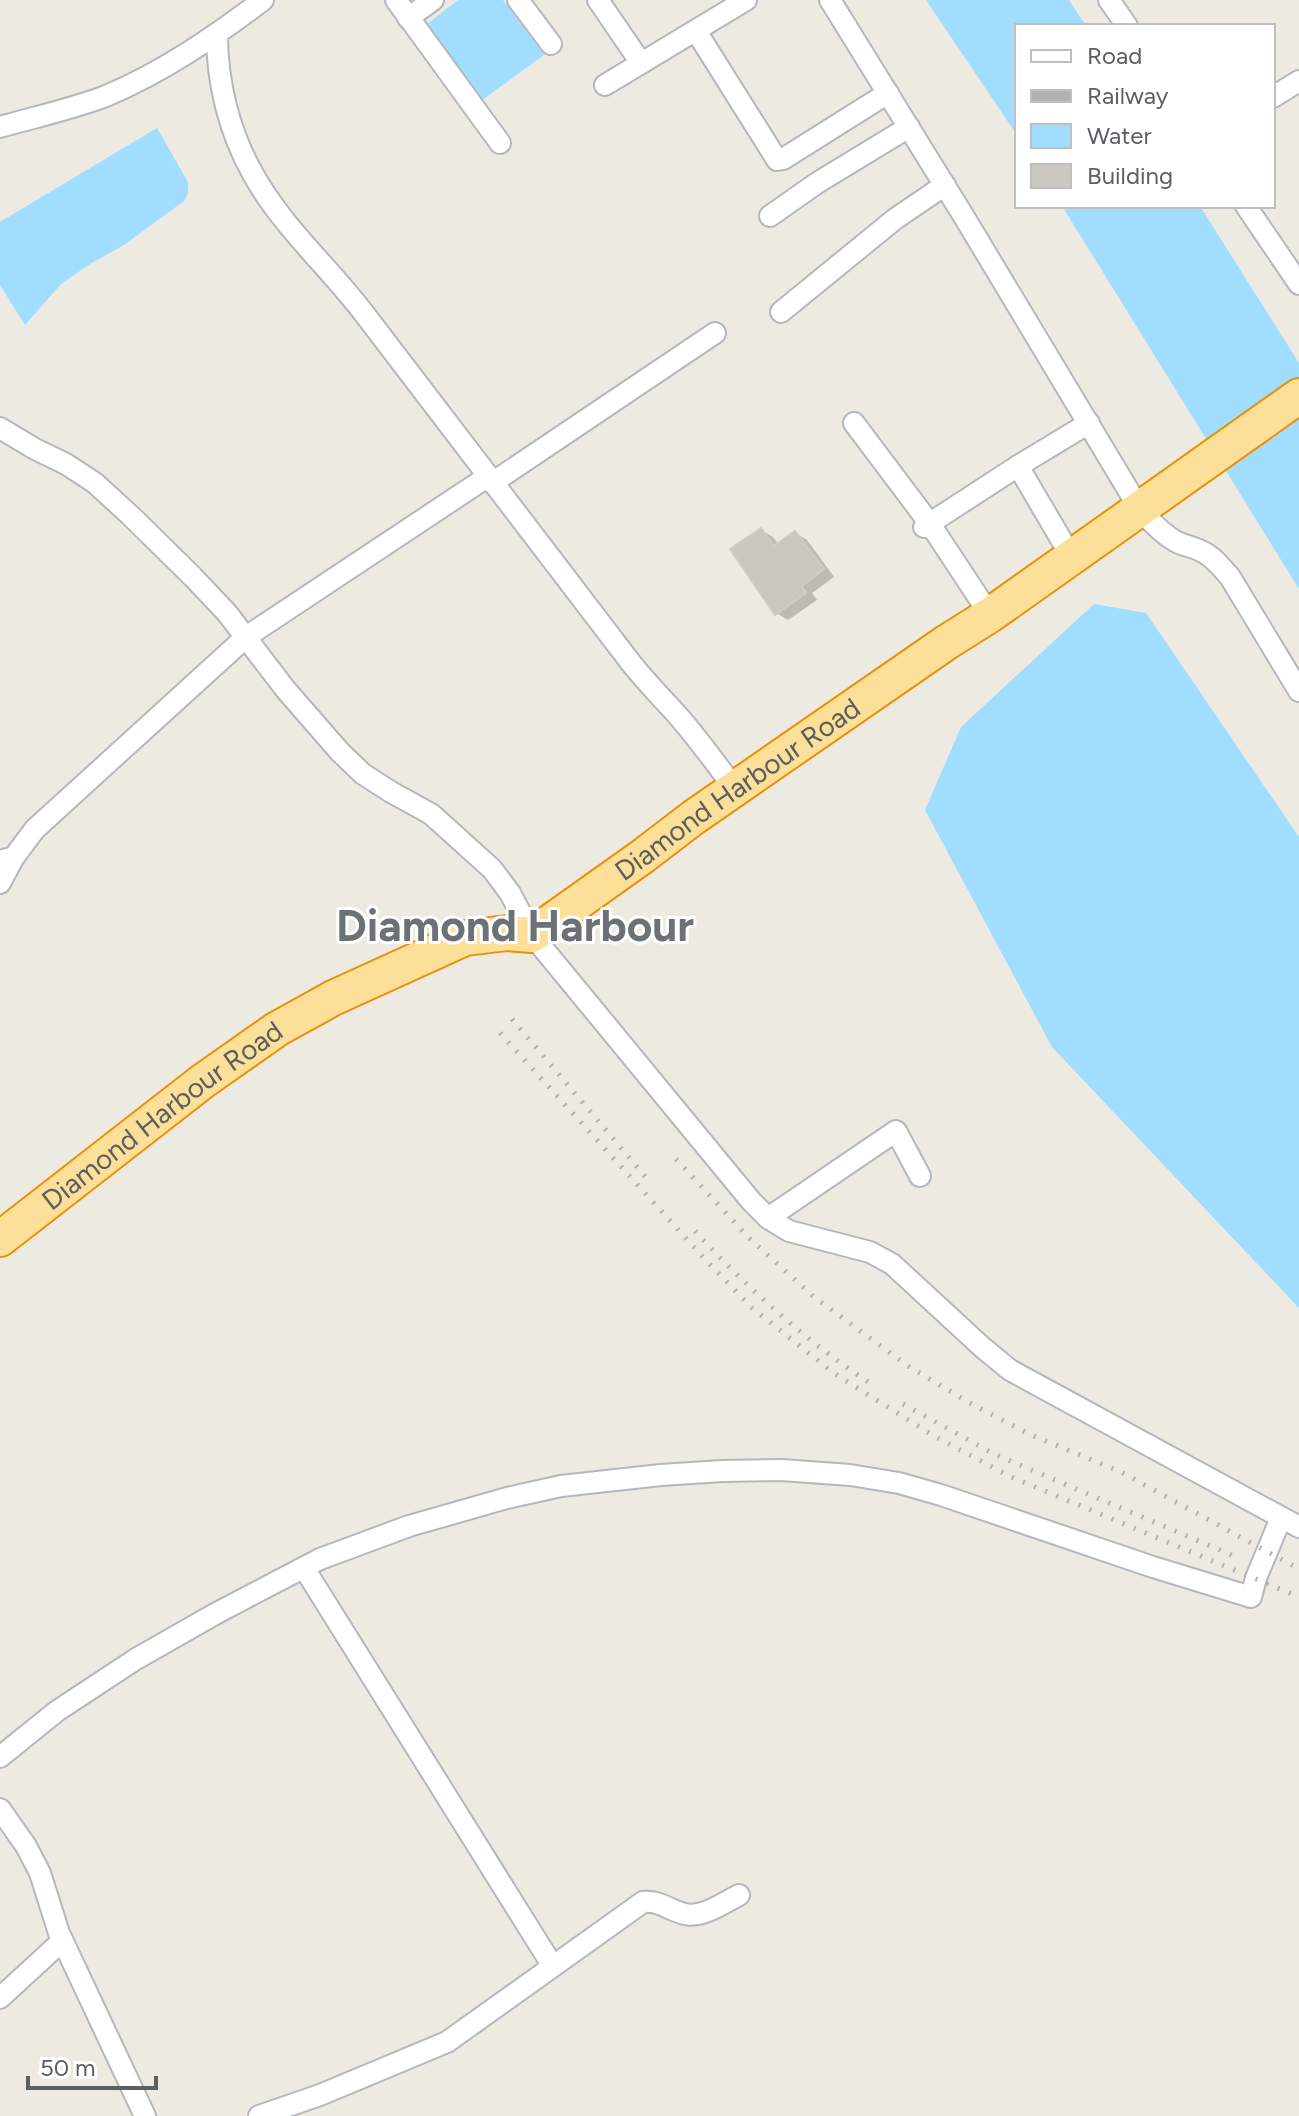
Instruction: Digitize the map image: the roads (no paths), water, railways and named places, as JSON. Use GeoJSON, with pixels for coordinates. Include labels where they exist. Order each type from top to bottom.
{"type":"FeatureCollection","features":[{"type":"Feature","properties":{"kind":"highway","name":"Diamond Harbour Road"},"geometry":{"type":"LineString","coordinates":[[0,1239],[203,1081],[277,1029],[333,998],[465,938],[507,933],[532,935],[735,789],[1072,558],[1299,396]]}},
{"type":"Feature","properties":{"kind":"street"},"geometry":{"type":"LineString","coordinates":[[0,127],[105,96],[162,69],[263,0]]}},
{"type":"Feature","properties":{"kind":"street"},"geometry":{"type":"LineString","coordinates":[[396,0],[500,143]]}},
{"type":"Feature","properties":{"kind":"street"},"geometry":{"type":"LineString","coordinates":[[408,18],[433,0]]}},
{"type":"Feature","properties":{"kind":"street"},"geometry":{"type":"LineString","coordinates":[[518,0],[551,44]]}},
{"type":"Feature","properties":{"kind":"street"},"geometry":{"type":"LineString","coordinates":[[598,0],[641,63]]}},
{"type":"Feature","properties":{"kind":"street"},"geometry":{"type":"LineString","coordinates":[[605,85],[746,0]]}},
{"type":"Feature","properties":{"kind":"street"},"geometry":{"type":"LineString","coordinates":[[830,0],[1139,508],[1164,533],[1178,543],[1203,551],[1230,577],[1299,691]]}},
{"type":"Feature","properties":{"kind":"street"},"geometry":{"type":"LineString","coordinates":[[1109,0],[1126,24]]}},
{"type":"Feature","properties":{"kind":"street"},"geometry":{"type":"LineString","coordinates":[[696,31],[777,160],[888,93]]}},
{"type":"Feature","properties":{"kind":"street"},"geometry":{"type":"LineString","coordinates":[[217,34],[221,84],[233,131],[252,174],[276,208],[350,294],[633,666],[681,719],[735,789]]}},
{"type":"Feature","properties":{"kind":"street"},"geometry":{"type":"LineString","coordinates":[[1275,96],[1299,81]]}},
{"type":"Feature","properties":{"kind":"street"},"geometry":{"type":"LineString","coordinates":[[770,216],[817,183],[909,127]]}},
{"type":"Feature","properties":{"kind":"street"},"geometry":{"type":"LineString","coordinates":[[781,312],[895,219],[945,185]]}},
{"type":"Feature","properties":{"kind":"street"},"geometry":{"type":"LineString","coordinates":[[1247,208],[1299,284]]}},
{"type":"Feature","properties":{"kind":"street"},"geometry":{"type":"LineString","coordinates":[[0,883],[7,859],[35,829],[246,637],[715,333]]}},
{"type":"Feature","properties":{"kind":"street"},"geometry":{"type":"LineString","coordinates":[[854,423],[990,615]]}},
{"type":"Feature","properties":{"kind":"street"},"geometry":{"type":"LineString","coordinates":[[927,525],[1089,423]]}},
{"type":"Feature","properties":{"kind":"street"},"geometry":{"type":"LineString","coordinates":[[0,428],[95,483],[193,577],[340,752],[363,774],[431,814],[492,869],[520,910],[532,935],[768,1218],[789,1231],[870,1252],[892,1264],[1010,1370],[1290,1523],[1256,1578],[1251,1597],[941,1495],[899,1483],[850,1475],[781,1470],[661,1475],[561,1486],[409,1526],[359,1543],[304,1568],[136,1659],[57,1711],[0,1757]]}},
{"type":"Feature","properties":{"kind":"street"},"geometry":{"type":"LineString","coordinates":[[1018,466],[1072,558]]}},
{"type":"Feature","properties":{"kind":"street"},"geometry":{"type":"LineString","coordinates":[[768,1218],[896,1131],[920,1176]]}},
{"type":"Feature","properties":{"kind":"street"},"geometry":{"type":"LineString","coordinates":[[304,1568],[552,1965]]}},
{"type":"Feature","properties":{"kind":"street"},"geometry":{"type":"LineString","coordinates":[[0,1809],[26,1846],[40,1873],[62,1941],[145,2116]]}},
{"type":"Feature","properties":{"kind":"street"},"geometry":{"type":"LineString","coordinates":[[259,2116],[320,2095],[447,2042],[643,1902],[653,1901],[682,1914],[695,1915],[739,1895]]}},
{"type":"Feature","properties":{"kind":"street"},"geometry":{"type":"LineString","coordinates":[[0,1998],[62,1941]]}},
{"type":"Feature","properties":{"kind":"water"},"geometry":{"type":"Polygon","coordinates":[[[458,0],[503,0],[544,55],[482,100],[427,24],[458,0]]]}},
{"type":"Feature","properties":{"kind":"water"},"geometry":{"type":"Polygon","coordinates":[[[926,0],[1069,0],[1085,24],[1015,24],[1015,132],[926,0]]]}},
{"type":"Feature","properties":{"kind":"water"},"geometry":{"type":"Polygon","coordinates":[[[157,128],[188,182],[188,194],[184,201],[124,245],[61,284],[25,325],[0,285],[0,222],[157,128]]]}},
{"type":"Feature","properties":{"kind":"water"},"geometry":{"type":"Polygon","coordinates":[[[1063,208],[1201,208],[1299,363],[1299,589],[1063,208]]]}},
{"type":"Feature","properties":{"kind":"water"},"geometry":{"type":"Polygon","coordinates":[[[1094,604],[1146,613],[1299,837],[1299,1308],[1052,1047],[925,810],[961,727],[1094,604]]]}},
{"type":"Feature","properties":{"kind":"railway"},"geometry":{"type":"LineString","coordinates":[[512,1019],[649,1181]]}},
{"type":"Feature","properties":{"kind":"railway"},"geometry":{"type":"LineString","coordinates":[[500,1033],[752,1308],[835,1374],[934,1436],[1009,1476],[1299,1597]]}},
{"type":"Feature","properties":{"kind":"railway"},"geometry":{"type":"LineString","coordinates":[[676,1159],[750,1239],[814,1297],[908,1366],[1029,1434],[1121,1472],[1299,1569]]}},
{"type":"Feature","properties":{"kind":"railway"},"geometry":{"type":"LineString","coordinates":[[695,1231],[781,1315],[827,1353],[876,1387]]}},
{"type":"Feature","properties":{"kind":"railway"},"geometry":{"type":"LineString","coordinates":[[903,1404],[994,1454],[1234,1556]]}},
{"type":"Feature","properties":{"kind":"district","name":"Diamond Harbour"},"geometry":{"type":"Point","coordinates":[515,926]}}]}
